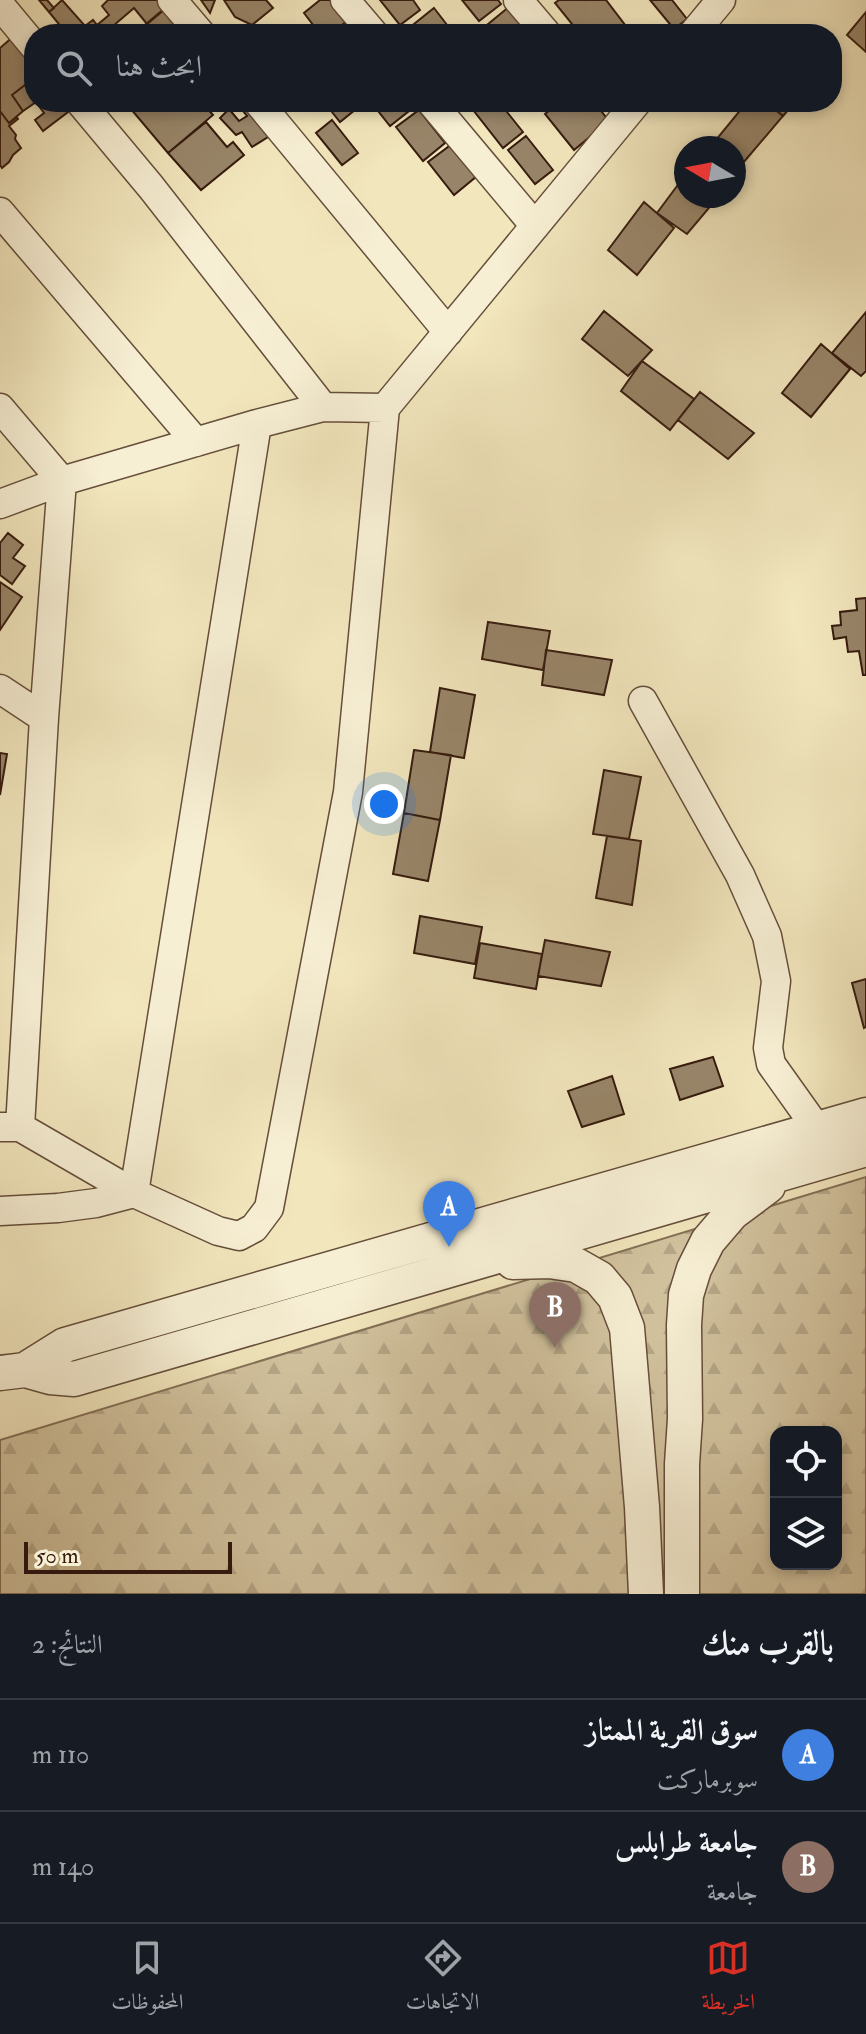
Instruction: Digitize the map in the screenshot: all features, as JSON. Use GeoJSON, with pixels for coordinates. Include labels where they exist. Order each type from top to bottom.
{"type":"FeatureCollection","features":[{"type":"Feature","properties":{"kind":"street"},"geometry":{"type":"LineString","coordinates":[[172,0],[192,24]]}},
{"type":"Feature","properties":{"kind":"street"},"geometry":{"type":"LineString","coordinates":[[345,0],[365,24]]}},
{"type":"Feature","properties":{"kind":"street"},"geometry":{"type":"LineString","coordinates":[[518,0],[538,24]]}},
{"type":"Feature","properties":{"kind":"street"},"geometry":{"type":"LineString","coordinates":[[0,5],[24,34]]}},
{"type":"Feature","properties":{"kind":"street"},"geometry":{"type":"LineString","coordinates":[[88,112],[323,407]]}},
{"type":"Feature","properties":{"kind":"street"},"geometry":{"type":"LineString","coordinates":[[266,112],[448,332]]}},
{"type":"Feature","properties":{"kind":"street"},"geometry":{"type":"LineString","coordinates":[[439,112],[535,226]]}},
{"type":"Feature","properties":{"kind":"street"},"geometry":{"type":"LineString","coordinates":[[0,408],[62,481],[10,1127],[134,1193],[218,1231],[239,1236],[254,1228],[269,1208],[348,792],[385,408],[535,226],[619,112]]}},
{"type":"Feature","properties":{"kind":"street"},"geometry":{"type":"LineString","coordinates":[[0,212],[196,442]]}},
{"type":"Feature","properties":{"kind":"street"},"geometry":{"type":"LineString","coordinates":[[0,504],[62,481],[323,407],[385,408]]}},
{"type":"Feature","properties":{"kind":"street"},"geometry":{"type":"LineString","coordinates":[[134,1193],[257,424]]}},
{"type":"Feature","properties":{"kind":"street"},"geometry":{"type":"LineString","coordinates":[[0,689],[44,718]]}},
{"type":"Feature","properties":{"kind":"street"},"geometry":{"type":"LineString","coordinates":[[643,701],[740,875],[767,936],[776,981],[768,1048],[771,1064],[818,1130]]}},
{"type":"Feature","properties":{"kind":"street"},"geometry":{"type":"LineString","coordinates":[[12,1372],[65,1345],[866,1115]]}},
{"type":"Feature","properties":{"kind":"street"},"geometry":{"type":"LineString","coordinates":[[12,1372],[74,1379],[866,1149]]}},
{"type":"Feature","properties":{"kind":"street"},"geometry":{"type":"LineString","coordinates":[[682,1594],[686,1295],[694,1269],[708,1241],[732,1213],[783,1175]]}},
{"type":"Feature","properties":{"kind":"street"},"geometry":{"type":"LineString","coordinates":[[0,1211],[96,1203],[134,1193]]}},
{"type":"Feature","properties":{"kind":"street"},"geometry":{"type":"LineString","coordinates":[[473,1263],[549,1261],[576,1265],[599,1278],[615,1297],[627,1328],[646,1594]]}},
{"type":"Feature","properties":{"kind":"street"},"geometry":{"type":"LineString","coordinates":[[636,1423],[685,1419]]}},
{"type":"Feature","properties":{"kind":"street"},"geometry":{"type":"LineString","coordinates":[[642,1507],[682,1508]]}},
{"type":"Feature","properties":{"kind":"green space"},"geometry":{"type":"Polygon","coordinates":[[[866,1177],[866,1594],[0,1594],[0,1440],[866,1177]]]}},
{"type":"Feature","properties":{"kind":"building"},"geometry":{"type":"Polygon","coordinates":[[[39,0],[47,0],[54,8],[49,12],[39,0]]]}},
{"type":"Feature","properties":{"kind":"building"},"geometry":{"type":"Polygon","coordinates":[[[62,0],[83,24],[59,24],[49,12],[62,0]]]}},
{"type":"Feature","properties":{"kind":"building"},"geometry":{"type":"Polygon","coordinates":[[[108,0],[165,0],[170,5],[147,24],[134,8],[115,24],[98,24],[109,15],[102,6],[108,0]]]}},
{"type":"Feature","properties":{"kind":"building"},"geometry":{"type":"Polygon","coordinates":[[[201,0],[215,0],[210,13],[201,0]]]}},
{"type":"Feature","properties":{"kind":"building"},"geometry":{"type":"Polygon","coordinates":[[[224,0],[266,0],[273,8],[253,24],[235,17],[224,0]]]}},
{"type":"Feature","properties":{"kind":"building"},"geometry":{"type":"Polygon","coordinates":[[[320,0],[331,0],[347,21],[343,24],[312,24],[304,13],[320,0]]]}},
{"type":"Feature","properties":{"kind":"building"},"geometry":{"type":"Polygon","coordinates":[[[380,0],[413,0],[420,10],[399,24],[380,0]]]}},
{"type":"Feature","properties":{"kind":"building"},"geometry":{"type":"Polygon","coordinates":[[[462,0],[498,0],[501,4],[479,21],[462,0]]]}},
{"type":"Feature","properties":{"kind":"building"},"geometry":{"type":"Polygon","coordinates":[[[559,0],[606,0],[624,24],[572,24],[555,3],[559,0]]]}},
{"type":"Feature","properties":{"kind":"building"},"geometry":{"type":"Polygon","coordinates":[[[650,0],[672,0],[687,19],[680,24],[670,24],[650,0]]]}},
{"type":"Feature","properties":{"kind":"building"},"geometry":{"type":"Polygon","coordinates":[[[510,6],[524,24],[488,24],[510,6]]]}},
{"type":"Feature","properties":{"kind":"building"},"geometry":{"type":"Polygon","coordinates":[[[434,8],[446,24],[414,24],[434,8]]]}},
{"type":"Feature","properties":{"kind":"building"},"geometry":{"type":"Polygon","coordinates":[[[164,9],[177,24],[146,24],[164,9]]]}},
{"type":"Feature","properties":{"kind":"building"},"geometry":{"type":"Polygon","coordinates":[[[866,12],[866,52],[847,35],[866,12]]]}},
{"type":"Feature","properties":{"kind":"building"},"geometry":{"type":"Polygon","coordinates":[[[15,35],[24,47],[24,86],[12,95],[23,111],[9,123],[0,111],[0,48],[15,35]]]}},
{"type":"Feature","properties":{"kind":"building"},"geometry":{"type":"Polygon","coordinates":[[[24,86],[24,110],[23,111],[12,95],[24,86]]]}},
{"type":"Feature","properties":{"kind":"building"},"geometry":{"type":"Polygon","coordinates":[[[0,111],[9,123],[17,117],[9,126],[21,148],[2,168],[0,165],[0,111]]]}},
{"type":"Feature","properties":{"kind":"building"},"geometry":{"type":"Polygon","coordinates":[[[68,112],[43,131],[35,120],[44,113],[68,112]]]}},
{"type":"Feature","properties":{"kind":"building"},"geometry":{"type":"Polygon","coordinates":[[[133,112],[210,112],[213,115],[168,153],[133,112]]]}},
{"type":"Feature","properties":{"kind":"building"},"geometry":{"type":"Polygon","coordinates":[[[226,112],[232,112],[239,121],[247,116],[244,112],[260,112],[273,134],[252,147],[242,132],[236,135],[220,118],[226,112]]]}},
{"type":"Feature","properties":{"kind":"building"},"geometry":{"type":"Polygon","coordinates":[[[332,112],[352,112],[340,122],[332,112]]]}},
{"type":"Feature","properties":{"kind":"building"},"geometry":{"type":"Polygon","coordinates":[[[379,112],[408,112],[390,126],[379,112]]]}},
{"type":"Feature","properties":{"kind":"building"},"geometry":{"type":"Polygon","coordinates":[[[421,112],[445,143],[423,161],[396,127],[421,112]]]}},
{"type":"Feature","properties":{"kind":"building"},"geometry":{"type":"Polygon","coordinates":[[[475,112],[507,112],[523,132],[503,148],[475,112]]]}},
{"type":"Feature","properties":{"kind":"building"},"geometry":{"type":"Polygon","coordinates":[[[602,112],[609,121],[574,150],[545,114],[602,112]]]}},
{"type":"Feature","properties":{"kind":"building"},"geometry":{"type":"Polygon","coordinates":[[[739,112],[778,112],[783,116],[746,159],[746,136],[719,136],[739,112]]]}},
{"type":"Feature","properties":{"kind":"building"},"geometry":{"type":"Polygon","coordinates":[[[332,120],[358,153],[342,165],[316,133],[332,120]]]}},
{"type":"Feature","properties":{"kind":"building"},"geometry":{"type":"Polygon","coordinates":[[[206,122],[227,147],[233,142],[244,155],[201,190],[168,153],[206,122]]]}},
{"type":"Feature","properties":{"kind":"building"},"geometry":{"type":"Polygon","coordinates":[[[526,136],[553,170],[535,184],[508,150],[526,136]]]}},
{"type":"Feature","properties":{"kind":"building"},"geometry":{"type":"Polygon","coordinates":[[[452,144],[477,176],[454,195],[428,162],[452,144]]]}},
{"type":"Feature","properties":{"kind":"building"},"geometry":{"type":"Polygon","coordinates":[[[674,190],[674,208],[709,208],[687,234],[657,213],[674,190]]]}},
{"type":"Feature","properties":{"kind":"building"},"geometry":{"type":"Polygon","coordinates":[[[644,202],[674,228],[637,275],[608,250],[644,202]]]}},
{"type":"Feature","properties":{"kind":"building"},"geometry":{"type":"Polygon","coordinates":[[[604,311],[652,350],[628,376],[582,339],[604,311]]]}},
{"type":"Feature","properties":{"kind":"building"},"geometry":{"type":"Polygon","coordinates":[[[866,312],[866,371],[861,376],[832,353],[866,312]]]}},
{"type":"Feature","properties":{"kind":"building"},"geometry":{"type":"Polygon","coordinates":[[[821,344],[850,369],[811,417],[782,393],[821,344]]]}},
{"type":"Feature","properties":{"kind":"building"},"geometry":{"type":"Polygon","coordinates":[[[642,361],[694,399],[670,430],[621,391],[642,361]]]}},
{"type":"Feature","properties":{"kind":"building"},"geometry":{"type":"Polygon","coordinates":[[[700,392],[754,433],[728,459],[678,420],[700,392]]]}},
{"type":"Feature","properties":{"kind":"building"},"geometry":{"type":"Polygon","coordinates":[[[8,533],[23,545],[13,558],[25,566],[12,584],[0,575],[0,543],[8,533]]]}},
{"type":"Feature","properties":{"kind":"building"},"geometry":{"type":"Polygon","coordinates":[[[0,582],[22,597],[0,630],[0,582]]]}},
{"type":"Feature","properties":{"kind":"building"},"geometry":{"type":"Polygon","coordinates":[[[866,598],[866,675],[863,675],[859,651],[848,652],[846,637],[834,639],[832,626],[841,625],[840,612],[857,610],[856,599],[866,598]]]}},
{"type":"Feature","properties":{"kind":"building"},"geometry":{"type":"Polygon","coordinates":[[[488,622],[550,631],[543,670],[482,659],[488,622]]]}},
{"type":"Feature","properties":{"kind":"building"},"geometry":{"type":"Polygon","coordinates":[[[546,650],[612,660],[604,695],[542,685],[546,650]]]}},
{"type":"Feature","properties":{"kind":"building"},"geometry":{"type":"Polygon","coordinates":[[[440,688],[475,695],[464,758],[430,752],[440,688]]]}},
{"type":"Feature","properties":{"kind":"building"},"geometry":{"type":"Polygon","coordinates":[[[414,750],[451,755],[440,820],[404,813],[414,750]]]}},
{"type":"Feature","properties":{"kind":"building"},"geometry":{"type":"Polygon","coordinates":[[[0,753],[7,754],[0,795],[0,753]]]}},
{"type":"Feature","properties":{"kind":"building"},"geometry":{"type":"Polygon","coordinates":[[[604,770],[641,777],[629,839],[593,834],[604,770]]]}},
{"type":"Feature","properties":{"kind":"building"},"geometry":{"type":"Polygon","coordinates":[[[404,813],[440,820],[428,881],[393,874],[404,813]]]}},
{"type":"Feature","properties":{"kind":"building"},"geometry":{"type":"Polygon","coordinates":[[[607,836],[641,841],[632,905],[596,898],[607,836]]]}},
{"type":"Feature","properties":{"kind":"building"},"geometry":{"type":"Polygon","coordinates":[[[420,916],[482,927],[475,964],[414,953],[420,916]]]}},
{"type":"Feature","properties":{"kind":"building"},"geometry":{"type":"Polygon","coordinates":[[[545,940],[610,952],[601,986],[538,976],[545,940]]]}},
{"type":"Feature","properties":{"kind":"building"},"geometry":{"type":"Polygon","coordinates":[[[480,943],[542,954],[536,989],[474,978],[480,943]]]}},
{"type":"Feature","properties":{"kind":"building"},"geometry":{"type":"Polygon","coordinates":[[[866,979],[866,1027],[864,1028],[852,983],[866,979]]]}},
{"type":"Feature","properties":{"kind":"building"},"geometry":{"type":"Polygon","coordinates":[[[713,1057],[723,1086],[680,1100],[670,1069],[713,1057]]]}},
{"type":"Feature","properties":{"kind":"building"},"geometry":{"type":"Polygon","coordinates":[[[612,1076],[624,1114],[582,1127],[568,1091],[612,1076]]]}},
{"type":"Feature","properties":{"kind":"place","name":"سوق القرية الممتاز"},"geometry":{"type":"Point","coordinates":[449,1247]}},
{"type":"Feature","properties":{"kind":"place","name":"جامعة طرابلس"},"geometry":{"type":"Point","coordinates":[555,1348]}}]}
